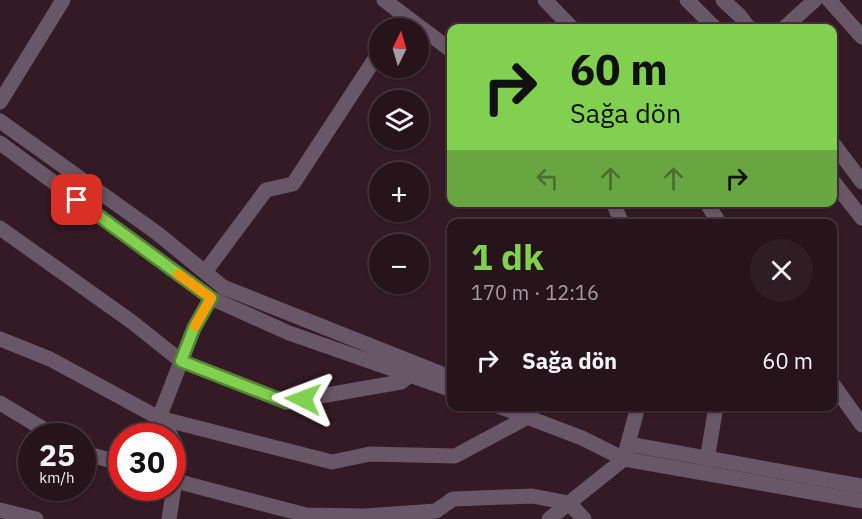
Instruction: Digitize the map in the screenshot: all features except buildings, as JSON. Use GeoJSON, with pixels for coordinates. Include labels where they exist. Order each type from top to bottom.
{"type":"FeatureCollection","features":[{"type":"Feature","properties":{"kind":"street"},"geometry":{"type":"LineString","coordinates":[[0,102],[63,0]]}},
{"type":"Feature","properties":{"kind":"street"},"geometry":{"type":"LineString","coordinates":[[384,0],[447,47]]}},
{"type":"Feature","properties":{"kind":"street"},"geometry":{"type":"LineString","coordinates":[[545,0],[568,24]]}},
{"type":"Feature","properties":{"kind":"street"},"geometry":{"type":"LineString","coordinates":[[687,0],[711,24]]}},
{"type":"Feature","properties":{"kind":"street"},"geometry":{"type":"LineString","coordinates":[[723,0],[746,24]]}},
{"type":"Feature","properties":{"kind":"street"},"geometry":{"type":"LineString","coordinates":[[788,24],[815,0]]}},
{"type":"Feature","properties":{"kind":"street"},"geometry":{"type":"LineString","coordinates":[[829,0],[862,37]]}},
{"type":"Feature","properties":{"kind":"street"},"geometry":{"type":"LineString","coordinates":[[205,272],[266,190],[293,184],[369,68]]}},
{"type":"Feature","properties":{"kind":"street"},"geometry":{"type":"LineString","coordinates":[[0,121],[157,233],[223,287],[447,376]]}},
{"type":"Feature","properties":{"kind":"street"},"geometry":{"type":"LineString","coordinates":[[0,144],[211,298],[289,333],[447,388]]}},
{"type":"Feature","properties":{"kind":"street"},"geometry":{"type":"LineString","coordinates":[[837,149],[862,182]]}},
{"type":"Feature","properties":{"kind":"street"},"geometry":{"type":"LineString","coordinates":[[837,186],[862,218]]}},
{"type":"Feature","properties":{"kind":"street"},"geometry":{"type":"LineString","coordinates":[[0,228],[132,322],[181,361],[286,402],[401,382],[410,375]]}},
{"type":"Feature","properties":{"kind":"street"},"geometry":{"type":"LineString","coordinates":[[159,418],[194,328],[211,298]]}},
{"type":"Feature","properties":{"kind":"street"},"geometry":{"type":"LineString","coordinates":[[0,339],[50,359],[159,418],[332,462],[370,454],[455,456],[528,417]]}},
{"type":"Feature","properties":{"kind":"street"},"geometry":{"type":"LineString","coordinates":[[837,390],[862,425]]}},
{"type":"Feature","properties":{"kind":"street"},"geometry":{"type":"LineString","coordinates":[[0,403],[33,423]]}},
{"type":"Feature","properties":{"kind":"street"},"geometry":{"type":"LineString","coordinates":[[512,411],[626,452],[862,501]]}},
{"type":"Feature","properties":{"kind":"street"},"geometry":{"type":"LineString","coordinates":[[549,519],[626,452],[637,411]]}},
{"type":"Feature","properties":{"kind":"street"},"geometry":{"type":"LineString","coordinates":[[707,460],[715,411]]}},
{"type":"Feature","properties":{"kind":"street"},"geometry":{"type":"LineString","coordinates":[[159,418],[162,423]]}},
{"type":"Feature","properties":{"kind":"street"},"geometry":{"type":"LineString","coordinates":[[626,452],[707,460],[862,486]]}},
{"type":"Feature","properties":{"kind":"street"},"geometry":{"type":"LineString","coordinates":[[186,484],[306,514],[365,516],[435,511],[453,499],[531,496],[569,503],[584,519]]}},
{"type":"Feature","properties":{"kind":"street"},"geometry":{"type":"LineString","coordinates":[[169,519],[171,501]]}},
{"type":"Feature","properties":{"kind":"street"},"geometry":{"type":"LineString","coordinates":[[0,510],[36,519]]}},
{"type":"Feature","properties":{"kind":"slow traffic"},"geometry":{"type":"LineString","coordinates":[[178,274],[211,298],[195,326]]}},
{"type":"Feature","properties":{"kind":"route"},"geometry":{"type":"LineString","coordinates":[[77,200],[211,298],[194,328],[181,361],[286,402],[303,399]]}}]}
